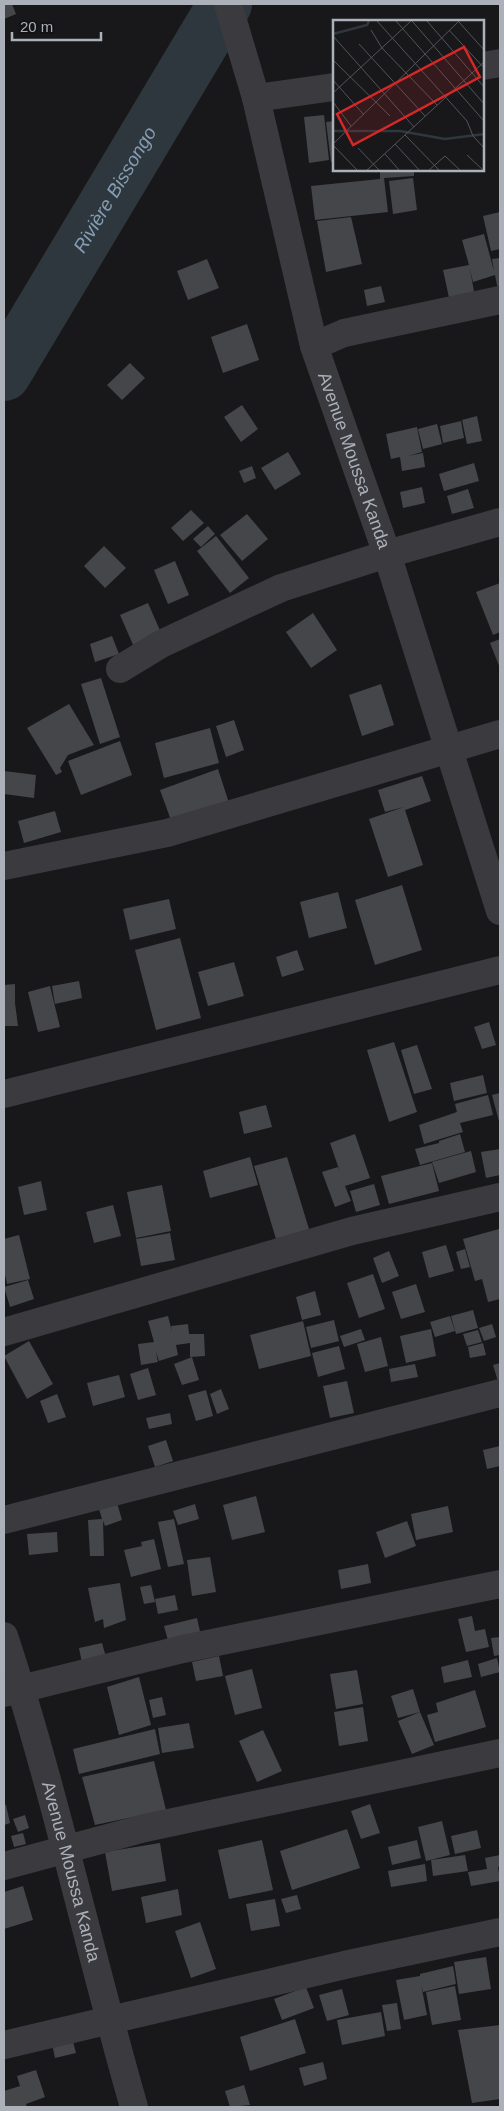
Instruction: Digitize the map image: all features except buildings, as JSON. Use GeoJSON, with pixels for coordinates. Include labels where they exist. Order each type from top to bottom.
{"type":"FeatureCollection","features":[{"type":"Feature","properties":{"kind":"street","name":"Avenue Moussa Kanda"},"geometry":{"type":"LineString","coordinates":[[228,4],[256,98],[314,346],[387,554],[500,911]]}},
{"type":"Feature","properties":{"kind":"street"},"geometry":{"type":"LineString","coordinates":[[484,66],[500,63]]}},
{"type":"Feature","properties":{"kind":"street"},"geometry":{"type":"LineString","coordinates":[[256,98],[333,87]]}},
{"type":"Feature","properties":{"kind":"street"},"geometry":{"type":"LineString","coordinates":[[314,346],[344,333],[500,300]]}},
{"type":"Feature","properties":{"kind":"street"},"geometry":{"type":"LineString","coordinates":[[120,669],[161,644],[281,588],[387,554],[500,522]]}},
{"type":"Feature","properties":{"kind":"street"},"geometry":{"type":"LineString","coordinates":[[4,866],[167,833],[500,734]]}},
{"type":"Feature","properties":{"kind":"street"},"geometry":{"type":"LineString","coordinates":[[4,1094],[500,970]]}},
{"type":"Feature","properties":{"kind":"street"},"geometry":{"type":"LineString","coordinates":[[4,1332],[352,1231],[500,1197]]}},
{"type":"Feature","properties":{"kind":"street"},"geometry":{"type":"LineString","coordinates":[[4,1520],[500,1392]]}},
{"type":"Feature","properties":{"kind":"street"},"geometry":{"type":"LineString","coordinates":[[12,1691],[183,1649],[500,1584]]}},
{"type":"Feature","properties":{"kind":"street","name":"Avenue Moussa Kanda"},"geometry":{"type":"LineString","coordinates":[[4,1636],[12,1691],[66,1850],[109,2020],[134,2107]]}},
{"type":"Feature","properties":{"kind":"street"},"geometry":{"type":"LineString","coordinates":[[4,1866],[145,1828],[500,1753]]}},
{"type":"Feature","properties":{"kind":"street"},"geometry":{"type":"LineString","coordinates":[[4,2045],[349,1964],[500,1932]]}},
{"type":"Feature","properties":{"kind":"waterway","name":"Rivière Bissongo"},"geometry":{"type":"LineString","coordinates":[[4,374],[225,4]]}}]}
